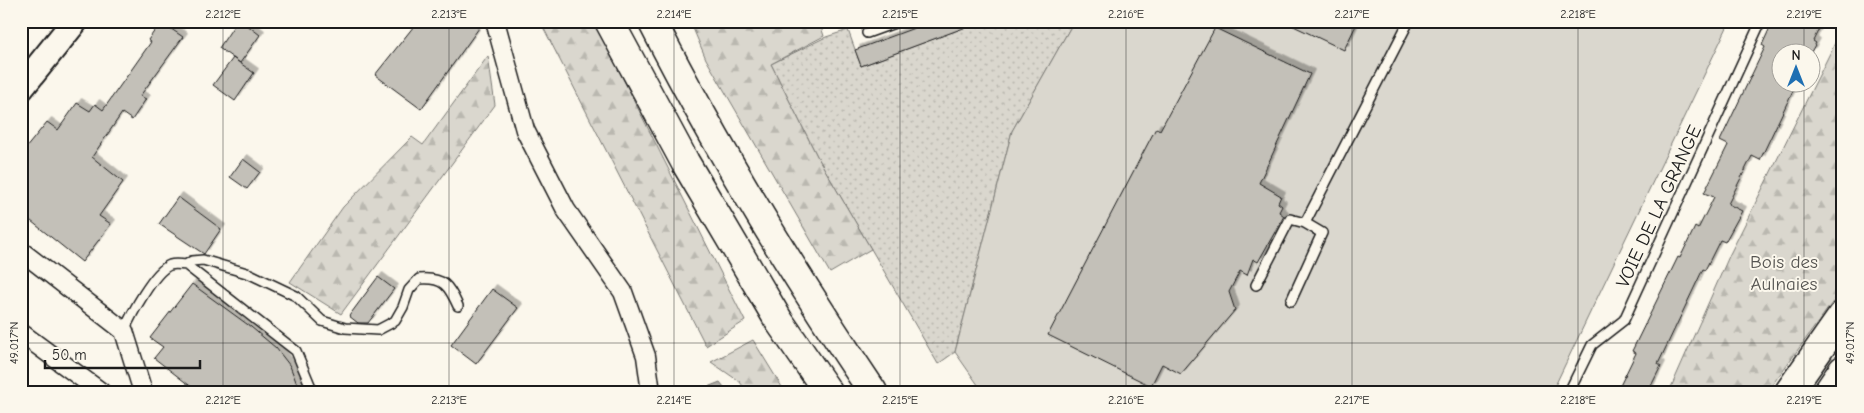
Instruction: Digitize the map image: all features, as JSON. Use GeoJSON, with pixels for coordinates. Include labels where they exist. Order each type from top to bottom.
{"type":"FeatureCollection","features":[{"type":"Feature","properties":{"kind":"main road"},"geometry":{"type":"LineString","coordinates":[[21,88],[75,21]]}},
{"type":"Feature","properties":{"kind":"main road"},"geometry":{"type":"LineString","coordinates":[[609,21],[685,162],[779,321],[828,392]]}},
{"type":"Feature","properties":{"kind":"main road"},"geometry":{"type":"LineString","coordinates":[[652,21],[680,77],[784,254],[835,336],[873,392]]}},
{"type":"Feature","properties":{"kind":"main road"},"geometry":{"type":"LineString","coordinates":[[1789,392],[1843,315]]}},
{"type":"Feature","properties":{"kind":"main road"},"geometry":{"type":"LineString","coordinates":[[779,321],[797,379],[805,392]]}},
{"type":"Feature","properties":{"kind":"main road"},"geometry":{"type":"LineString","coordinates":[[835,336],[883,392]]}},
{"type":"Feature","properties":{"kind":"main road"},"geometry":{"type":"LineString","coordinates":[[1828,392],[1843,370]]}},
{"type":"Feature","properties":{"kind":"street"},"geometry":{"type":"LineString","coordinates":[[495,21],[525,130],[566,210],[623,292],[646,356],[651,392]]}},
{"type":"Feature","properties":{"kind":"street"},"geometry":{"type":"LineString","coordinates":[[21,251],[124,331],[143,392]]}},
{"type":"Feature","properties":{"kind":"street"},"geometry":{"type":"LineString","coordinates":[[21,333],[101,392]]}},
{"type":"Feature","properties":{"kind":"lane"},"geometry":{"type":"LineString","coordinates":[[867,33],[900,21]]}},
{"type":"Feature","properties":{"kind":"lane"},"geometry":{"type":"LineString","coordinates":[[1305,223],[1408,21]]}},
{"type":"Feature","properties":{"kind":"lane","name":"VOIE DE LA GRANGE"},"geometry":{"type":"LineString","coordinates":[[1569,392],[1592,345],[1624,320],[1761,21]]}},
{"type":"Feature","properties":{"kind":"lane"},"geometry":{"type":"LineString","coordinates":[[1256,285],[1290,219],[1305,223],[1322,233],[1291,301]]}},
{"type":"Feature","properties":{"kind":"lane"},"geometry":{"type":"LineString","coordinates":[[186,265],[192,260],[203,260],[250,274],[296,296],[322,321],[345,328],[378,330],[395,321],[410,290],[419,279],[433,278],[450,288],[458,306]]}},
{"type":"Feature","properties":{"kind":"lane"},"geometry":{"type":"LineString","coordinates":[[124,331],[133,310],[160,272],[169,265],[186,265],[296,351],[314,392]]}},
{"type":"Feature","properties":{"kind":"green space"},"geometry":{"type":"Polygon","coordinates":[[[540,21],[594,21],[745,321],[706,346],[540,21]]]}},
{"type":"Feature","properties":{"kind":"green space"},"geometry":{"type":"Polygon","coordinates":[[[690,21],[819,21],[824,36],[771,64],[817,156],[871,249],[830,273],[706,59],[690,21]]]}},
{"type":"Feature","properties":{"kind":"green space"},"geometry":{"type":"Polygon","coordinates":[[[982,21],[1074,21],[1012,131],[955,352],[938,364],[817,156],[771,64],[826,37],[848,30],[861,66],[982,21]]]}},
{"type":"Feature","properties":{"kind":"green space"},"geometry":{"type":"Polygon","coordinates":[[[1074,21],[1730,21],[1552,392],[983,392],[955,352],[1012,131],[1074,21]]]}},
{"type":"Feature","properties":{"kind":"green space","name":"Bois des Aulnaies"},"geometry":{"type":"Polygon","coordinates":[[[1843,27],[1843,288],[1767,392],[1669,392],[1730,254],[1811,92],[1822,92],[1822,69],[1843,27]]]}},
{"type":"Feature","properties":{"kind":"green space"},"geometry":{"type":"Polygon","coordinates":[[[488,56],[495,105],[341,314],[290,282],[343,207],[412,137],[423,145],[488,56]]]}},
{"type":"Feature","properties":{"kind":"green space"},"geometry":{"type":"Polygon","coordinates":[[[753,340],[785,392],[747,392],[740,382],[711,362],[753,340]]]}},
{"type":"Feature","properties":{"kind":"water"},"geometry":{"type":"Polygon","coordinates":[[[720,382],[728,392],[707,392],[705,388],[720,382]]]}},
{"type":"Feature","properties":{"kind":"building"},"geometry":{"type":"Polygon","coordinates":[[[237,21],[242,21],[260,35],[240,63],[219,48],[237,21]]]}},
{"type":"Feature","properties":{"kind":"building"},"geometry":{"type":"Polygon","coordinates":[[[418,21],[472,21],[479,28],[421,109],[375,75],[418,21]]]}},
{"type":"Feature","properties":{"kind":"building"},"geometry":{"type":"Polygon","coordinates":[[[933,21],[976,21],[977,23],[861,66],[855,50],[933,21]]]}},
{"type":"Feature","properties":{"kind":"building"},"geometry":{"type":"Polygon","coordinates":[[[1283,21],[1358,21],[1344,50],[1283,21]]]}},
{"type":"Feature","properties":{"kind":"building"},"geometry":{"type":"Polygon","coordinates":[[[1773,21],[1823,21],[1813,41],[1814,42],[1772,42],[1772,92],[1792,92],[1760,160],[1752,156],[1728,204],[1742,211],[1725,242],[1720,240],[1705,270],[1703,269],[1658,364],[1661,366],[1648,392],[1617,392],[1636,353],[1632,351],[1678,257],[1680,258],[1695,227],[1698,229],[1714,197],[1704,193],[1728,145],[1720,141],[1765,47],[1762,45],[1773,21]]]}},
{"type":"Feature","properties":{"kind":"building"},"geometry":{"type":"Polygon","coordinates":[[[161,22],[183,37],[140,96],[146,99],[132,120],[122,113],[92,157],[123,182],[99,216],[111,224],[82,262],[21,213],[21,154],[47,122],[58,130],[77,103],[90,111],[95,104],[103,110],[151,42],[148,40],[161,22]]]}},
{"type":"Feature","properties":{"kind":"building"},"geometry":{"type":"Polygon","coordinates":[[[1215,28],[1310,74],[1259,183],[1281,196],[1278,203],[1282,206],[1279,212],[1284,216],[1258,262],[1253,259],[1247,275],[1240,271],[1229,292],[1235,310],[1181,374],[1162,364],[1151,386],[1048,335],[1156,128],[1160,130],[1215,28]]]}},
{"type":"Feature","properties":{"kind":"building"},"geometry":{"type":"Polygon","coordinates":[[[233,58],[254,73],[235,101],[213,85],[233,58]]]}},
{"type":"Feature","properties":{"kind":"building"},"geometry":{"type":"Polygon","coordinates":[[[243,159],[260,172],[247,189],[230,177],[243,159]]]}},
{"type":"Feature","properties":{"kind":"building"},"geometry":{"type":"Polygon","coordinates":[[[178,197],[221,229],[204,254],[159,224],[178,197]]]}},
{"type":"Feature","properties":{"kind":"building"},"geometry":{"type":"Polygon","coordinates":[[[378,277],[394,289],[368,323],[358,323],[349,316],[378,277]]]}},
{"type":"Feature","properties":{"kind":"building"},"geometry":{"type":"Polygon","coordinates":[[[192,284],[251,327],[276,348],[290,366],[300,392],[198,392],[154,358],[163,347],[150,338],[192,284]]]}},
{"type":"Feature","properties":{"kind":"building"},"geometry":{"type":"Polygon","coordinates":[[[492,289],[518,308],[476,364],[451,345],[492,289]]]}}]}
